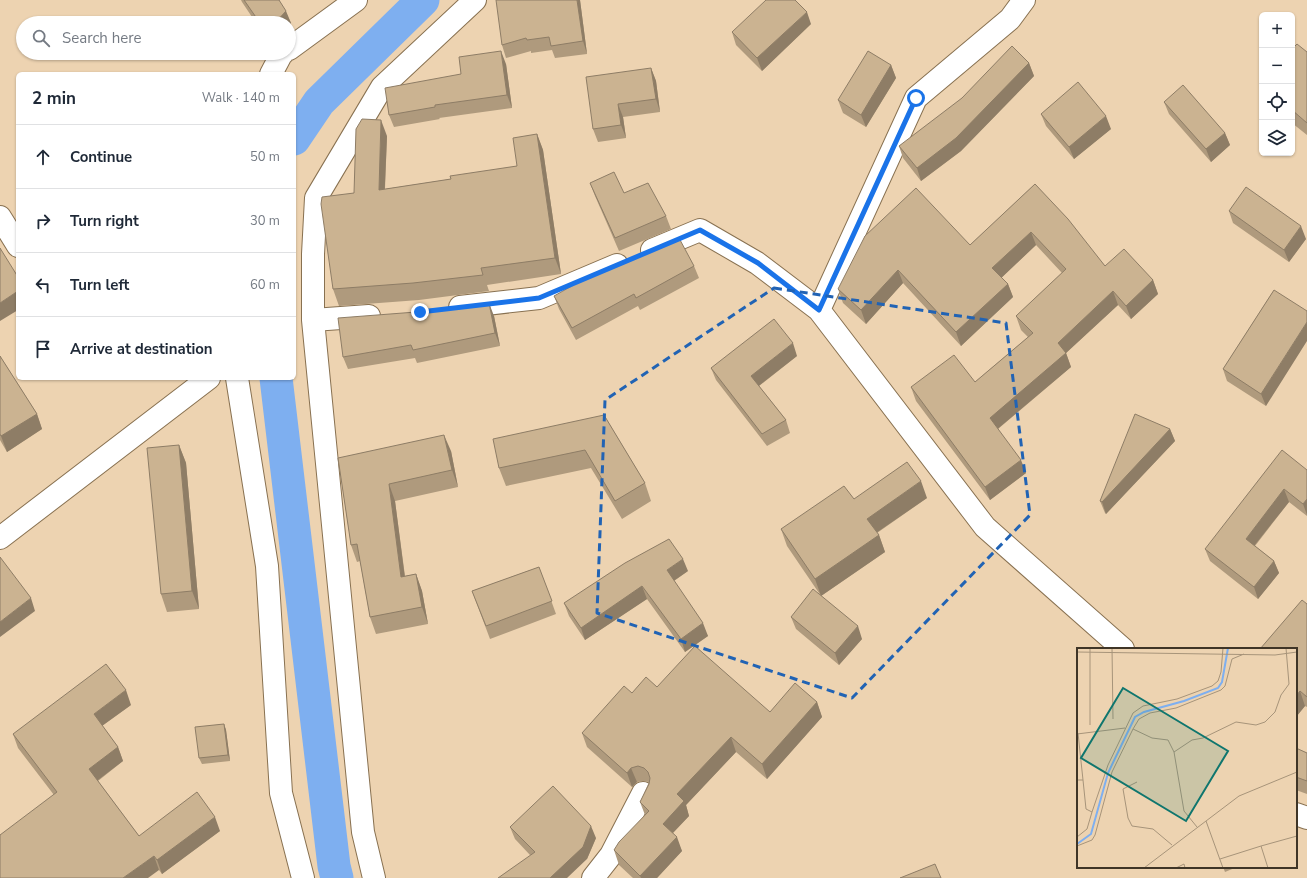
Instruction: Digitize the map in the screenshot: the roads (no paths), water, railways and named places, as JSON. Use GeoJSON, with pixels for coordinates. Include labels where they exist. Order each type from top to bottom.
{"type":"FeatureCollection","features":[{"type":"Feature","properties":{"kind":"street"},"geometry":{"type":"LineString","coordinates":[[296,44],[356,0]]}},
{"type":"Feature","properties":{"kind":"street"},"geometry":{"type":"LineString","coordinates":[[374,878],[363,832],[313,320],[313,254],[316,198],[382,87],[475,0]]}},
{"type":"Feature","properties":{"kind":"street"},"geometry":{"type":"LineString","coordinates":[[819,310],[916,98],[1010,19],[1024,0]]}},
{"type":"Feature","properties":{"kind":"street"},"geometry":{"type":"LineString","coordinates":[[272,72],[278,60]]}},
{"type":"Feature","properties":{"kind":"street"},"geometry":{"type":"LineString","coordinates":[[0,217],[16,243]]}},
{"type":"Feature","properties":{"kind":"street"},"geometry":{"type":"LineString","coordinates":[[444,309],[539,298],[700,230],[758,263],[819,310],[985,527],[1122,648]]}},
{"type":"Feature","properties":{"kind":"street"},"geometry":{"type":"LineString","coordinates":[[313,320],[389,315]]}},
{"type":"Feature","properties":{"kind":"street"},"geometry":{"type":"LineString","coordinates":[[0,538],[206,380]]}},
{"type":"Feature","properties":{"kind":"street"},"geometry":{"type":"LineString","coordinates":[[236,380],[267,566],[281,793],[303,878]]}},
{"type":"Feature","properties":{"kind":"street"},"geometry":{"type":"LineString","coordinates":[[593,878],[611,855],[643,793]]}},
{"type":"Feature","properties":{"kind":"street"},"geometry":{"type":"LineString","coordinates":[[1297,814],[1307,818]]}},
{"type":"Feature","properties":{"kind":"waterway"},"geometry":{"type":"LineString","coordinates":[[296,136],[319,102],[423,0]]}},
{"type":"Feature","properties":{"kind":"waterway"},"geometry":{"type":"LineString","coordinates":[[276,380],[334,866],[337,878]]}}]}
